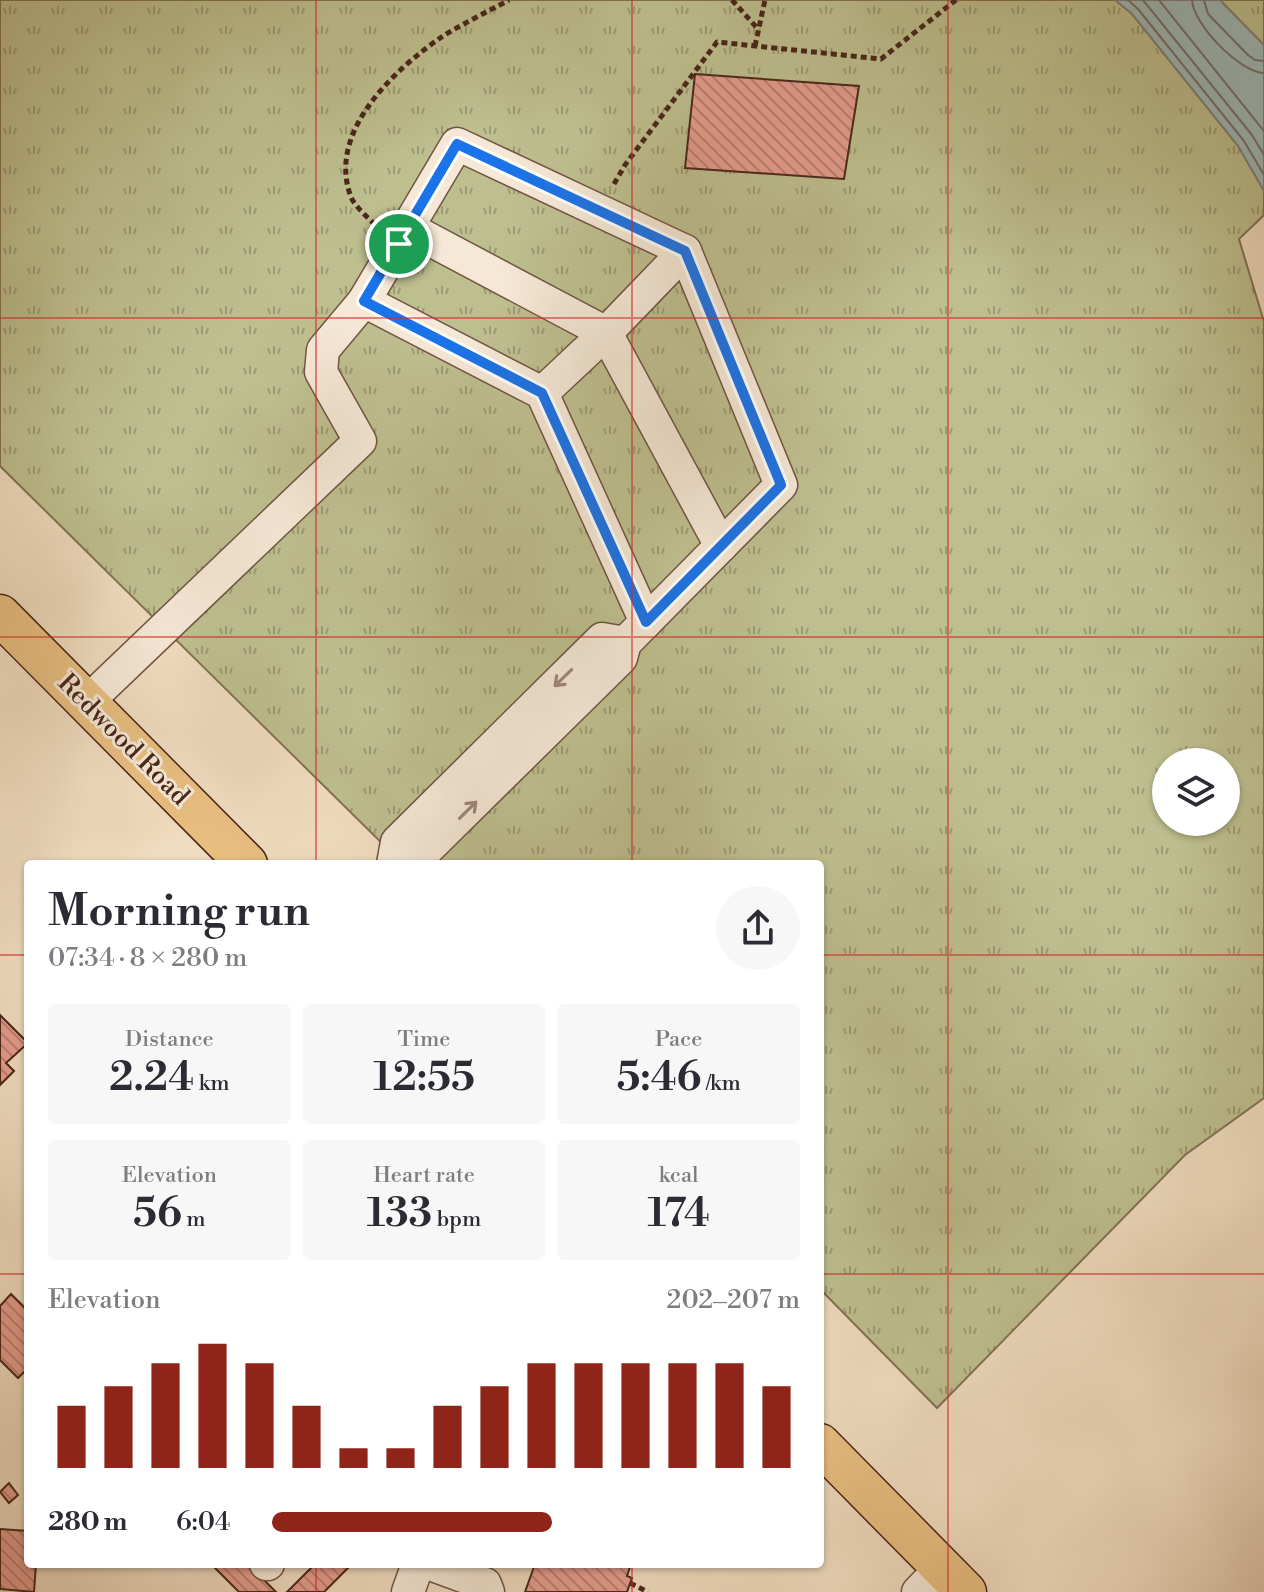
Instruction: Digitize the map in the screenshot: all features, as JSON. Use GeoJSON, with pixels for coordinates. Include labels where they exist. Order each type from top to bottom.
{"type":"FeatureCollection","features":[{"type":"Feature","properties":{"kind":"main road","name":"Redwood Road"},"geometry":{"type":"LineString","coordinates":[[0,615],[243,860]]}},
{"type":"Feature","properties":{"kind":"main road"},"geometry":{"type":"LineString","coordinates":[[824,1449],[942,1584]]}},
{"type":"Feature","properties":{"kind":"lane"},"geometry":{"type":"LineString","coordinates":[[87,702],[360,441],[321,372],[323,350],[364,301],[457,144],[685,251],[781,485],[636,633],[621,658],[416,860]]}},
{"type":"Feature","properties":{"kind":"lane"},"geometry":{"type":"LineString","coordinates":[[403,236],[606,333],[721,546]]}},
{"type":"Feature","properties":{"kind":"lane"},"geometry":{"type":"LineString","coordinates":[[542,393],[606,333],[685,251]]}},
{"type":"Feature","properties":{"kind":"lane"},"geometry":{"type":"LineString","coordinates":[[364,301],[542,393],[636,633]]}},
{"type":"Feature","properties":{"kind":"lane"},"geometry":{"type":"LineString","coordinates":[[394,860],[397,842],[602,639],[636,633]]}},
{"type":"Feature","properties":{"kind":"lane"},"geometry":{"type":"LineString","coordinates":[[408,1592],[417,1568]]}},
{"type":"Feature","properties":{"kind":"lane"},"geometry":{"type":"LineString","coordinates":[[441,1568],[485,1584],[488,1592]]}},
{"type":"Feature","properties":{"kind":"path"},"geometry":{"type":"LineString","coordinates":[[403,236],[380,230],[352,199],[345,170],[353,133],[379,93],[414,58],[445,35],[509,0]]}},
{"type":"Feature","properties":{"kind":"path"},"geometry":{"type":"LineString","coordinates":[[732,0],[759,30]]}},
{"type":"Feature","properties":{"kind":"path"},"geometry":{"type":"LineString","coordinates":[[755,46],[765,0]]}},
{"type":"Feature","properties":{"kind":"path"},"geometry":{"type":"LineString","coordinates":[[599,211],[625,165],[717,42],[881,59],[956,0]]}},
{"type":"Feature","properties":{"kind":"path"},"geometry":{"type":"LineString","coordinates":[[630,1583],[648,1592]]}},
{"type":"Feature","properties":{"kind":"green space"},"geometry":{"type":"Polygon","coordinates":[[[0,0],[1264,0],[1264,215],[1239,239],[1264,322],[1264,1098],[1185,1155],[937,1408],[824,1293],[824,860],[399,860],[0,466],[0,0]]]}},
{"type":"Feature","properties":{"kind":"water"},"geometry":{"type":"Polygon","coordinates":[[[1115,0],[1220,0],[1264,45],[1264,191],[1238,146],[1132,14],[1115,0]]]}},
{"type":"Feature","properties":{"kind":"building"},"geometry":{"type":"Polygon","coordinates":[[[695,74],[859,86],[844,179],[685,168],[695,74]]]}},
{"type":"Feature","properties":{"kind":"building"},"geometry":{"type":"Polygon","coordinates":[[[0,1015],[24,1039],[24,1047],[6,1063],[14,1071],[0,1085],[0,1015]]]}},
{"type":"Feature","properties":{"kind":"building"},"geometry":{"type":"Polygon","coordinates":[[[11,1294],[24,1307],[24,1372],[18,1378],[0,1360],[0,1306],[11,1294]]]}},
{"type":"Feature","properties":{"kind":"building"},"geometry":{"type":"Polygon","coordinates":[[[9,1483],[18,1495],[9,1503],[0,1492],[9,1483]]]}},
{"type":"Feature","properties":{"kind":"building"},"geometry":{"type":"Polygon","coordinates":[[[0,1529],[24,1531],[24,1568],[36,1568],[34,1592],[0,1589],[0,1529]]]}},
{"type":"Feature","properties":{"kind":"building"},"geometry":{"type":"Polygon","coordinates":[[[215,1568],[252,1568],[276,1592],[239,1592],[215,1568]]]}},
{"type":"Feature","properties":{"kind":"building"},"geometry":{"type":"Polygon","coordinates":[[[311,1568],[348,1568],[324,1592],[287,1592],[311,1568]]]}},
{"type":"Feature","properties":{"kind":"building"},"geometry":{"type":"Polygon","coordinates":[[[534,1568],[630,1568],[627,1576],[632,1578],[627,1592],[525,1592],[534,1568]]]}},
{"type":"Feature","properties":{"kind":"route"},"geometry":{"type":"LineString","coordinates":[[457,144],[685,251],[781,485],[646,622],[542,393],[364,301],[399,244],[457,144]]}}]}
